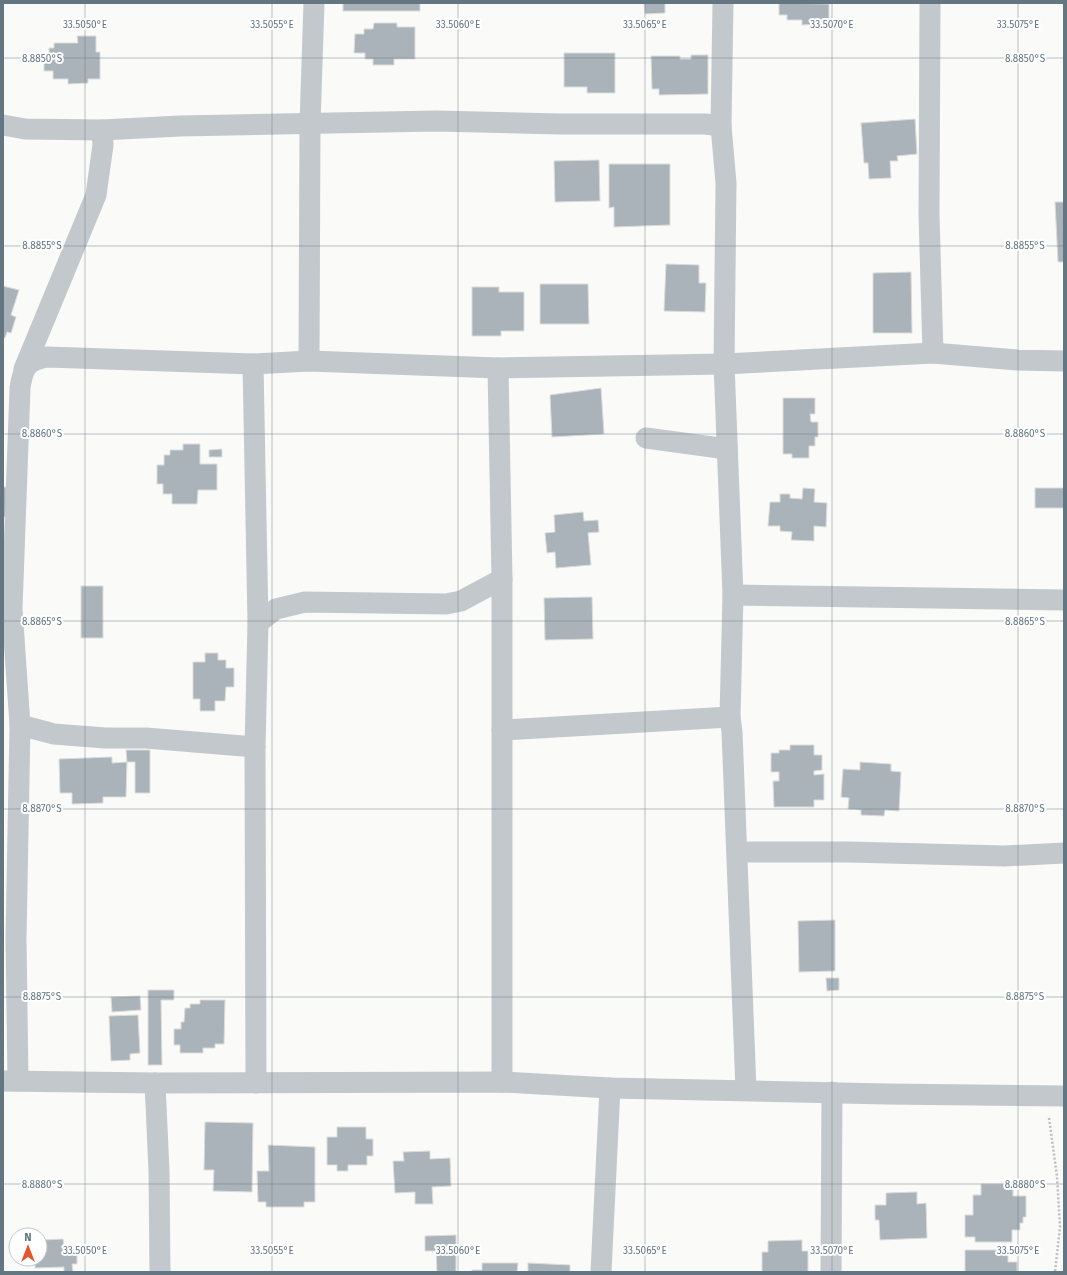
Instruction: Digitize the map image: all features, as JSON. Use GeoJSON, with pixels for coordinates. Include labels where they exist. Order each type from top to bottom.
{"type":"FeatureCollection","features":[{"type":"Feature","properties":{"kind":"street"},"geometry":{"type":"LineString","coordinates":[[309,361],[310,124],[314,3]]}},
{"type":"Feature","properties":{"kind":"street"},"geometry":{"type":"LineString","coordinates":[[722,3],[721,126],[726,183],[724,364],[733,595],[730,717],[732,732],[746,1090]]}},
{"type":"Feature","properties":{"kind":"street"},"geometry":{"type":"LineString","coordinates":[[930,3],[929,214],[933,353]]}},
{"type":"Feature","properties":{"kind":"street"},"geometry":{"type":"LineString","coordinates":[[3,125],[25,129],[102,130],[180,126],[436,121],[559,124],[705,124],[721,126]]}},
{"type":"Feature","properties":{"kind":"street"},"geometry":{"type":"LineString","coordinates":[[102,130],[103,145],[96,195],[16,377],[7,607],[20,725],[16,939],[11,1081],[155,1083],[502,1082],[610,1088],[1056,1096]]}},
{"type":"Feature","properties":{"kind":"street"},"geometry":{"type":"LineString","coordinates":[[16,377],[33,361],[47,357],[253,364],[309,361],[498,368],[724,364],[933,353],[1017,360],[1064,361]]}},
{"type":"Feature","properties":{"kind":"street"},"geometry":{"type":"LineString","coordinates":[[253,364],[258,623],[255,747],[256,1083]]}},
{"type":"Feature","properties":{"kind":"street"},"geometry":{"type":"LineString","coordinates":[[498,368],[502,579],[502,1082]]}},
{"type":"Feature","properties":{"kind":"street"},"geometry":{"type":"LineString","coordinates":[[646,438],[727,449]]}},
{"type":"Feature","properties":{"kind":"street"},"geometry":{"type":"LineString","coordinates":[[258,623],[276,609],[305,602],[446,604],[461,601],[502,579]]}},
{"type":"Feature","properties":{"kind":"street"},"geometry":{"type":"LineString","coordinates":[[733,595],[1064,600]]}},
{"type":"Feature","properties":{"kind":"street"},"geometry":{"type":"LineString","coordinates":[[502,730],[730,717]]}},
{"type":"Feature","properties":{"kind":"street"},"geometry":{"type":"LineString","coordinates":[[20,725],[54,734],[159,738],[255,747]]}},
{"type":"Feature","properties":{"kind":"street"},"geometry":{"type":"LineString","coordinates":[[737,852],[849,852],[1004,856],[1064,853]]}},
{"type":"Feature","properties":{"kind":"street"},"geometry":{"type":"LineString","coordinates":[[155,1083],[159,1171],[160,1272]]}},
{"type":"Feature","properties":{"kind":"street"},"geometry":{"type":"LineString","coordinates":[[601,1272],[610,1088]]}},
{"type":"Feature","properties":{"kind":"street"},"geometry":{"type":"LineString","coordinates":[[831,1272],[832,1092]]}},
{"type":"Feature","properties":{"kind":"path"},"geometry":{"type":"LineString","coordinates":[[1056,1096],[1049,1129],[1057,1176],[1060,1219],[1056,1272]]}},
{"type":"Feature","properties":{"kind":"building"},"geometry":{"type":"Polygon","coordinates":[[[343,3],[420,3],[420,11],[343,11],[343,3]]]}},
{"type":"Feature","properties":{"kind":"building"},"geometry":{"type":"Polygon","coordinates":[[[644,3],[665,3],[665,13],[645,14],[644,3]]]}},
{"type":"Feature","properties":{"kind":"building"},"geometry":{"type":"Polygon","coordinates":[[[779,3],[829,4],[829,20],[821,20],[821,24],[802,25],[802,20],[787,20],[787,15],[779,15],[779,3]]]}},
{"type":"Feature","properties":{"kind":"building"},"geometry":{"type":"Polygon","coordinates":[[[374,23],[397,23],[397,27],[415,27],[415,59],[394,59],[394,65],[373,65],[373,59],[365,59],[365,53],[354,53],[355,34],[364,34],[364,29],[373,29],[374,23]]]}},
{"type":"Feature","properties":{"kind":"building"},"geometry":{"type":"Polygon","coordinates":[[[77,36],[96,36],[96,52],[100,52],[100,79],[88,79],[88,83],[68,84],[68,79],[53,79],[53,71],[44,71],[44,59],[49,59],[49,48],[54,48],[54,43],[78,43],[77,36]]]}},
{"type":"Feature","properties":{"kind":"building"},"geometry":{"type":"Polygon","coordinates":[[[564,53],[615,53],[615,93],[587,93],[587,87],[564,87],[564,53]]]}},
{"type":"Feature","properties":{"kind":"building"},"geometry":{"type":"Polygon","coordinates":[[[691,55],[708,55],[708,94],[659,95],[659,89],[652,89],[651,56],[680,56],[680,59],[691,59],[691,55]]]}},
{"type":"Feature","properties":{"kind":"building"},"geometry":{"type":"Polygon","coordinates":[[[915,119],[917,154],[897,156],[898,161],[890,161],[891,178],[869,179],[868,163],[864,163],[861,123],[915,119]]]}},
{"type":"Feature","properties":{"kind":"building"},"geometry":{"type":"Polygon","coordinates":[[[599,160],[600,201],[555,202],[554,161],[599,160]]]}},
{"type":"Feature","properties":{"kind":"building"},"geometry":{"type":"Polygon","coordinates":[[[609,164],[670,164],[670,225],[614,227],[614,207],[609,208],[609,164]]]}},
{"type":"Feature","properties":{"kind":"building"},"geometry":{"type":"Polygon","coordinates":[[[1055,202],[1064,202],[1064,262],[1058,262],[1055,202]]]}},
{"type":"Feature","properties":{"kind":"building"},"geometry":{"type":"Polygon","coordinates":[[[666,264],[699,265],[699,283],[706,283],[705,312],[664,311],[666,264]]]}},
{"type":"Feature","properties":{"kind":"building"},"geometry":{"type":"Polygon","coordinates":[[[911,272],[912,333],[873,333],[873,273],[911,272]]]}},
{"type":"Feature","properties":{"kind":"building"},"geometry":{"type":"Polygon","coordinates":[[[540,284],[588,284],[589,324],[540,324],[540,284]]]}},
{"type":"Feature","properties":{"kind":"building"},"geometry":{"type":"Polygon","coordinates":[[[3,286],[19,290],[11,315],[16,317],[11,333],[7,332],[5,338],[3,337],[3,286]]]}},
{"type":"Feature","properties":{"kind":"building"},"geometry":{"type":"Polygon","coordinates":[[[472,287],[499,287],[499,292],[524,292],[524,331],[501,331],[501,336],[472,336],[472,287]]]}},
{"type":"Feature","properties":{"kind":"building"},"geometry":{"type":"Polygon","coordinates":[[[601,388],[604,434],[552,437],[550,395],[601,388]]]}},
{"type":"Feature","properties":{"kind":"building"},"geometry":{"type":"Polygon","coordinates":[[[783,398],[815,398],[815,414],[810,414],[811,422],[818,422],[818,437],[815,437],[815,446],[809,446],[809,458],[792,458],[792,454],[783,454],[783,398]]]}},
{"type":"Feature","properties":{"kind":"building"},"geometry":{"type":"Polygon","coordinates":[[[183,444],[200,444],[200,464],[217,464],[217,490],[198,490],[197,504],[172,504],[172,494],[163,494],[163,484],[157,484],[157,465],[164,465],[164,455],[170,455],[170,450],[183,450],[183,444]]]}},
{"type":"Feature","properties":{"kind":"building"},"geometry":{"type":"Polygon","coordinates":[[[222,449],[222,457],[209,457],[209,450],[222,449]]]}},
{"type":"Feature","properties":{"kind":"building"},"geometry":{"type":"Polygon","coordinates":[[[3,487],[6,487],[7,517],[3,517],[3,487]]]}},
{"type":"Feature","properties":{"kind":"building"},"geometry":{"type":"Polygon","coordinates":[[[803,488],[815,489],[814,502],[827,503],[826,527],[814,526],[814,541],[791,540],[792,532],[780,531],[780,526],[768,526],[770,502],[780,502],[780,494],[790,494],[790,498],[802,499],[803,488]]]}},
{"type":"Feature","properties":{"kind":"building"},"geometry":{"type":"Polygon","coordinates":[[[1035,488],[1064,488],[1064,508],[1035,508],[1035,488]]]}},
{"type":"Feature","properties":{"kind":"building"},"geometry":{"type":"Polygon","coordinates":[[[583,512],[584,521],[598,520],[599,532],[588,533],[591,565],[556,568],[555,552],[547,553],[545,533],[555,532],[554,515],[583,512]]]}},
{"type":"Feature","properties":{"kind":"building"},"geometry":{"type":"Polygon","coordinates":[[[81,586],[103,586],[103,638],[81,638],[81,586]]]}},
{"type":"Feature","properties":{"kind":"building"},"geometry":{"type":"Polygon","coordinates":[[[592,597],[593,639],[545,640],[544,598],[592,597]]]}},
{"type":"Feature","properties":{"kind":"building"},"geometry":{"type":"Polygon","coordinates":[[[205,653],[218,653],[218,660],[226,660],[226,668],[234,668],[234,687],[226,687],[225,701],[215,701],[215,711],[200,711],[200,699],[193,699],[193,662],[205,662],[205,653]]]}},
{"type":"Feature","properties":{"kind":"building"},"geometry":{"type":"Polygon","coordinates":[[[790,745],[814,745],[814,755],[822,755],[822,770],[814,771],[814,775],[824,774],[824,800],[814,800],[814,807],[774,807],[773,781],[779,781],[779,772],[771,772],[771,753],[779,753],[779,750],[790,750],[790,745]]]}},
{"type":"Feature","properties":{"kind":"building"},"geometry":{"type":"Polygon","coordinates":[[[126,750],[150,750],[150,793],[135,793],[135,762],[127,762],[126,750]]]}},
{"type":"Feature","properties":{"kind":"building"},"geometry":{"type":"Polygon","coordinates":[[[112,757],[112,763],[127,762],[126,797],[103,797],[103,803],[72,804],[72,793],[60,793],[59,759],[112,757]]]}},
{"type":"Feature","properties":{"kind":"building"},"geometry":{"type":"Polygon","coordinates":[[[860,762],[891,764],[891,771],[901,772],[899,811],[885,810],[884,816],[861,815],[861,810],[848,809],[849,798],[841,797],[843,769],[860,770],[860,762]]]}},
{"type":"Feature","properties":{"kind":"building"},"geometry":{"type":"Polygon","coordinates":[[[835,920],[835,971],[799,972],[798,921],[835,920]]]}},
{"type":"Feature","properties":{"kind":"building"},"geometry":{"type":"Polygon","coordinates":[[[826,978],[839,978],[839,990],[827,991],[826,978]]]}},
{"type":"Feature","properties":{"kind":"building"},"geometry":{"type":"Polygon","coordinates":[[[148,990],[174,990],[174,1000],[161,1000],[162,1065],[148,1065],[148,990]]]}},
{"type":"Feature","properties":{"kind":"building"},"geometry":{"type":"Polygon","coordinates":[[[140,996],[141,1010],[112,1012],[111,997],[140,996]]]}},
{"type":"Feature","properties":{"kind":"building"},"geometry":{"type":"Polygon","coordinates":[[[200,1000],[225,1000],[224,1044],[215,1044],[215,1048],[203,1048],[203,1053],[180,1053],[180,1045],[174,1045],[174,1029],[181,1029],[181,1022],[184,1022],[185,1008],[190,1008],[190,1004],[200,1004],[200,1000]]]}},
{"type":"Feature","properties":{"kind":"building"},"geometry":{"type":"Polygon","coordinates":[[[138,1015],[140,1053],[130,1054],[130,1060],[111,1061],[109,1016],[138,1015]]]}},
{"type":"Feature","properties":{"kind":"building"},"geometry":{"type":"Polygon","coordinates":[[[205,1122],[253,1123],[252,1192],[213,1191],[214,1170],[204,1170],[205,1122]]]}},
{"type":"Feature","properties":{"kind":"building"},"geometry":{"type":"Polygon","coordinates":[[[337,1127],[366,1127],[366,1139],[373,1139],[373,1156],[367,1156],[367,1165],[348,1165],[348,1171],[337,1171],[337,1165],[327,1165],[327,1137],[337,1137],[337,1127]]]}},
{"type":"Feature","properties":{"kind":"building"},"geometry":{"type":"Polygon","coordinates":[[[268,1145],[315,1147],[315,1202],[304,1202],[304,1207],[266,1207],[266,1202],[258,1202],[257,1171],[269,1171],[268,1145]]]}},
{"type":"Feature","properties":{"kind":"building"},"geometry":{"type":"Polygon","coordinates":[[[430,1151],[430,1159],[450,1158],[451,1186],[432,1187],[433,1204],[415,1204],[415,1192],[395,1193],[393,1161],[404,1161],[403,1152],[430,1151]]]}},
{"type":"Feature","properties":{"kind":"building"},"geometry":{"type":"Polygon","coordinates":[[[981,1184],[1013,1184],[1013,1196],[1026,1196],[1026,1217],[1023,1217],[1023,1223],[1020,1223],[1020,1230],[1012,1230],[1012,1242],[975,1242],[975,1237],[965,1237],[965,1215],[973,1215],[973,1195],[981,1195],[981,1184]]]}},
{"type":"Feature","properties":{"kind":"building"},"geometry":{"type":"Polygon","coordinates":[[[917,1192],[917,1204],[926,1203],[927,1238],[880,1240],[879,1220],[875,1220],[875,1205],[886,1205],[886,1193],[917,1192]]]}},
{"type":"Feature","properties":{"kind":"building"},"geometry":{"type":"Polygon","coordinates":[[[456,1235],[456,1272],[437,1272],[436,1251],[425,1251],[425,1236],[456,1235]]]}},
{"type":"Feature","properties":{"kind":"building"},"geometry":{"type":"Polygon","coordinates":[[[63,1239],[64,1247],[77,1246],[77,1264],[72,1264],[73,1272],[64,1272],[64,1267],[35,1268],[48,1267],[48,1240],[63,1239]]]}},
{"type":"Feature","properties":{"kind":"building"},"geometry":{"type":"Polygon","coordinates":[[[802,1240],[802,1251],[808,1251],[808,1272],[762,1272],[762,1252],[768,1252],[768,1241],[802,1240]]]}},
{"type":"Feature","properties":{"kind":"building"},"geometry":{"type":"Polygon","coordinates":[[[965,1250],[1008,1250],[1008,1262],[1017,1262],[1017,1272],[965,1272],[965,1250]]]}},
{"type":"Feature","properties":{"kind":"building"},"geometry":{"type":"Polygon","coordinates":[[[482,1263],[518,1263],[517,1272],[472,1272],[472,1270],[482,1270],[482,1263]]]}},
{"type":"Feature","properties":{"kind":"building"},"geometry":{"type":"Polygon","coordinates":[[[528,1263],[570,1265],[570,1272],[528,1272],[528,1263]]]}}]}
